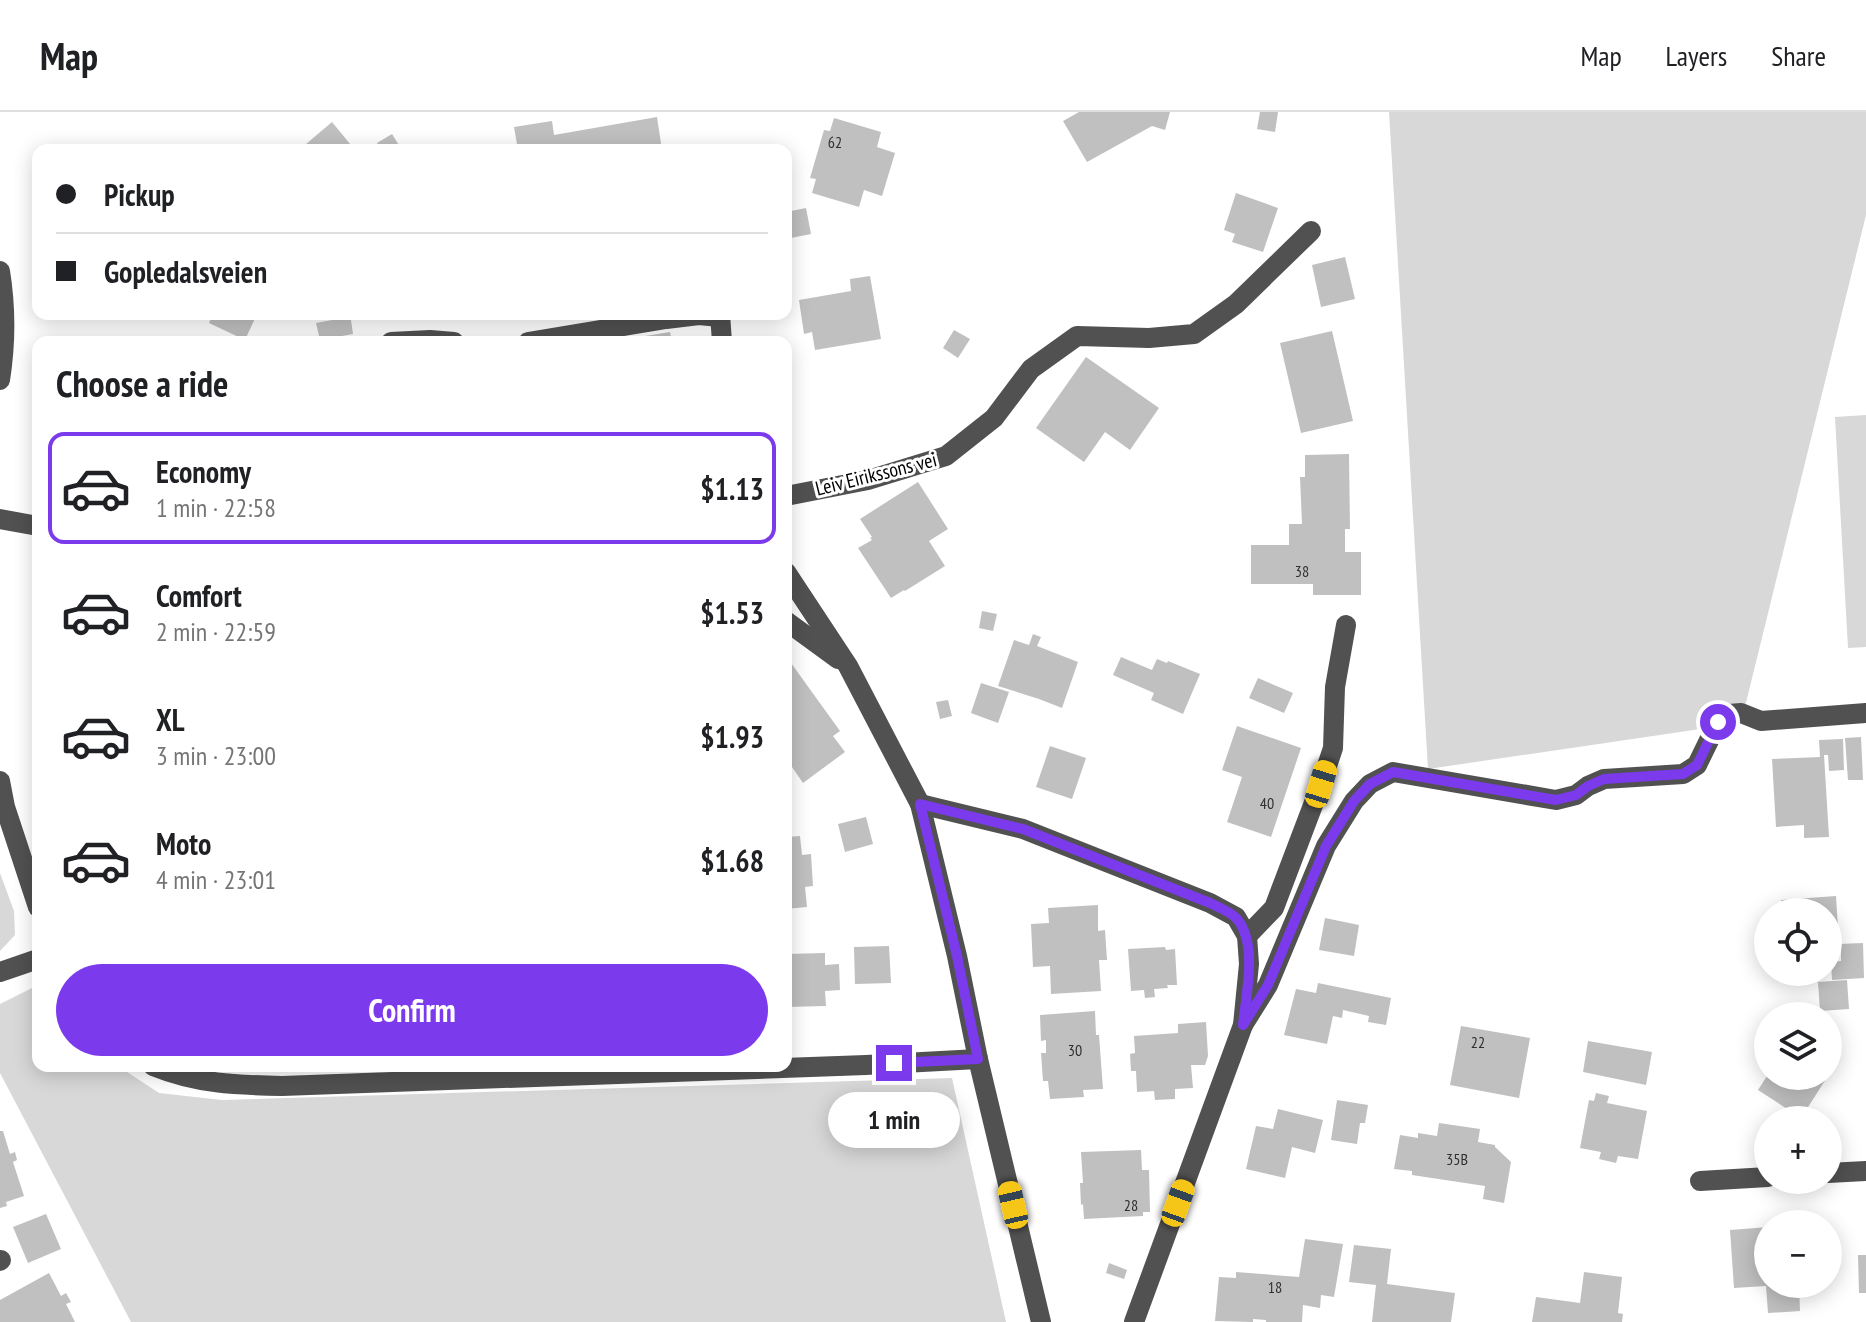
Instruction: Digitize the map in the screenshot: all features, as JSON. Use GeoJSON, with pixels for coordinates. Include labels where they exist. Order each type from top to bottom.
{"type":"FeatureCollection","features":[{"type":"Feature","properties":{"kind":"street","name":"Leiv Eirikssons vei"},"geometry":{"type":"LineString","coordinates":[[792,495],[868,480],[946,456],[994,418],[1031,369],[1077,336],[1149,338],[1194,334],[1236,304],[1311,231]]}},
{"type":"Feature","properties":{"kind":"street"},"geometry":{"type":"LineString","coordinates":[[0,271],[5,346],[0,380]]}},
{"type":"Feature","properties":{"kind":"street"},"geometry":{"type":"LineString","coordinates":[[564,336],[660,320]]}},
{"type":"Feature","properties":{"kind":"street"},"geometry":{"type":"LineString","coordinates":[[0,519],[32,525]]}},
{"type":"Feature","properties":{"kind":"street"},"geometry":{"type":"LineString","coordinates":[[792,581],[848,666],[920,804],[1041,1322]]}},
{"type":"Feature","properties":{"kind":"street"},"geometry":{"type":"LineString","coordinates":[[792,625],[848,666]]}},
{"type":"Feature","properties":{"kind":"street"},"geometry":{"type":"LineString","coordinates":[[1247,936],[1274,908],[1333,748],[1335,687],[1346,625]]}},
{"type":"Feature","properties":{"kind":"street"},"geometry":{"type":"LineString","coordinates":[[1134,1322],[1243,1025],[1268,985],[1326,846],[1354,801],[1370,784],[1393,772],[1556,800],[1576,795],[1604,779],[1683,774],[1697,765],[1718,722],[1729,714],[1741,713],[1761,721],[1866,713]]}},
{"type":"Feature","properties":{"kind":"street"},"geometry":{"type":"LineString","coordinates":[[0,781],[5,807],[32,887]]}},
{"type":"Feature","properties":{"kind":"street"},"geometry":{"type":"LineString","coordinates":[[920,804],[1023,829],[1210,903],[1236,917],[1247,936],[1249,964],[1243,1025]]}},
{"type":"Feature","properties":{"kind":"street"},"geometry":{"type":"LineString","coordinates":[[0,972],[32,961]]}},
{"type":"Feature","properties":{"kind":"street"},"geometry":{"type":"LineString","coordinates":[[792,1068],[978,1059]]}},
{"type":"Feature","properties":{"kind":"street"},"geometry":{"type":"LineString","coordinates":[[169,1072],[188,1079],[229,1085],[282,1086],[671,1072]]}},
{"type":"Feature","properties":{"kind":"street"},"geometry":{"type":"LineString","coordinates":[[1842,1172],[1866,1171]]}},
{"type":"Feature","properties":{"kind":"street"},"geometry":{"type":"LineString","coordinates":[[1700,1181],[1754,1178]]}},
{"type":"Feature","properties":{"kind":"shaded area"},"geometry":{"type":"Polygon","coordinates":[[[1389,112],[1866,112],[1866,215],[1741,723],[1428,769],[1389,112]]]}},
{"type":"Feature","properties":{"kind":"shaded area"},"geometry":{"type":"Polygon","coordinates":[[[1866,415],[1866,647],[1848,648],[1835,417],[1866,415]]]}},
{"type":"Feature","properties":{"kind":"shaded area"},"geometry":{"type":"Polygon","coordinates":[[[0,873],[14,911],[15,935],[0,951],[0,873]]]}},
{"type":"Feature","properties":{"kind":"shaded area"},"geometry":{"type":"Polygon","coordinates":[[[32,988],[32,1072],[127,1072],[159,1093],[222,1100],[952,1078],[1006,1322],[131,1322],[0,1073],[0,1004],[32,988]]]}},
{"type":"Feature","properties":{"kind":"building"},"geometry":{"type":"Polygon","coordinates":[[[1079,112],[1170,112],[1165,130],[1152,126],[1087,162],[1063,121],[1079,112]]]}},
{"type":"Feature","properties":{"kind":"building"},"geometry":{"type":"Polygon","coordinates":[[[1260,112],[1278,112],[1275,132],[1257,129],[1260,112]]]}},
{"type":"Feature","properties":{"kind":"building"},"geometry":{"type":"Polygon","coordinates":[[[657,117],[661,144],[517,144],[514,127],[552,121],[554,135],[657,117]]]}},
{"type":"Feature","properties":{"kind":"building"},"geometry":{"type":"Polygon","coordinates":[[[834,118],[881,132],[877,147],[895,153],[882,196],[864,190],[859,207],[812,193],[816,179],[810,178],[824,130],[830,131],[834,118]]]}},
{"type":"Feature","properties":{"kind":"building"},"geometry":{"type":"Polygon","coordinates":[[[332,122],[350,144],[306,144],[332,122]]]}},
{"type":"Feature","properties":{"kind":"building"},"geometry":{"type":"Polygon","coordinates":[[[392,134],[398,144],[378,144],[392,134]]]}},
{"type":"Feature","properties":{"kind":"building"},"geometry":{"type":"Polygon","coordinates":[[[1236,193],[1278,208],[1263,252],[1232,242],[1235,234],[1224,230],[1236,193]]]}},
{"type":"Feature","properties":{"kind":"building"},"geometry":{"type":"Polygon","coordinates":[[[806,208],[811,234],[792,238],[792,211],[806,208]]]}},
{"type":"Feature","properties":{"kind":"building"},"geometry":{"type":"Polygon","coordinates":[[[1345,257],[1355,299],[1321,307],[1312,265],[1345,257]]]}},
{"type":"Feature","properties":{"kind":"building"},"geometry":{"type":"Polygon","coordinates":[[[870,276],[881,339],[815,350],[812,332],[804,334],[799,300],[851,291],[850,279],[870,276]]]}},
{"type":"Feature","properties":{"kind":"building"},"geometry":{"type":"Polygon","coordinates":[[[210,320],[254,320],[247,336],[237,336],[209,323],[210,320]]]}},
{"type":"Feature","properties":{"kind":"building"},"geometry":{"type":"Polygon","coordinates":[[[351,320],[353,334],[319,336],[316,323],[351,320]]]}},
{"type":"Feature","properties":{"kind":"building"},"geometry":{"type":"Polygon","coordinates":[[[954,330],[970,339],[958,358],[943,348],[954,330]]]}},
{"type":"Feature","properties":{"kind":"building"},"geometry":{"type":"Polygon","coordinates":[[[1332,331],[1353,421],[1301,433],[1280,343],[1332,331]]]}},
{"type":"Feature","properties":{"kind":"building"},"geometry":{"type":"Polygon","coordinates":[[[670,332],[671,336],[646,336],[670,332]]]}},
{"type":"Feature","properties":{"kind":"building"},"geometry":{"type":"Polygon","coordinates":[[[1086,357],[1159,408],[1130,450],[1105,432],[1084,462],[1036,428],[1086,357]]]}},
{"type":"Feature","properties":{"kind":"building"},"geometry":{"type":"Polygon","coordinates":[[[1349,454],[1350,529],[1345,529],[1345,552],[1361,552],[1361,595],[1313,595],[1313,584],[1251,584],[1251,545],[1289,545],[1289,524],[1302,524],[1300,477],[1305,477],[1305,455],[1349,454]]]}},
{"type":"Feature","properties":{"kind":"building"},"geometry":{"type":"Polygon","coordinates":[[[918,482],[948,529],[929,541],[945,566],[891,598],[858,548],[872,540],[860,519],[918,482]]]}},
{"type":"Feature","properties":{"kind":"building"},"geometry":{"type":"Polygon","coordinates":[[[982,611],[997,614],[993,631],[979,628],[982,611]]]}},
{"type":"Feature","properties":{"kind":"building"},"geometry":{"type":"Polygon","coordinates":[[[1033,634],[1041,637],[1037,646],[1078,662],[1062,708],[998,686],[1014,640],[1029,645],[1033,634]]]}},
{"type":"Feature","properties":{"kind":"building"},"geometry":{"type":"Polygon","coordinates":[[[1121,657],[1152,670],[1157,659],[1200,674],[1183,714],[1151,700],[1154,693],[1113,675],[1121,657]]]}},
{"type":"Feature","properties":{"kind":"building"},"geometry":{"type":"Polygon","coordinates":[[[792,664],[840,731],[833,736],[845,752],[803,783],[792,767],[792,664]]]}},
{"type":"Feature","properties":{"kind":"building"},"geometry":{"type":"Polygon","coordinates":[[[1258,678],[1293,693],[1284,713],[1249,698],[1258,678]]]}},
{"type":"Feature","properties":{"kind":"building"},"geometry":{"type":"Polygon","coordinates":[[[981,683],[1009,692],[998,723],[971,713],[981,683]]]}},
{"type":"Feature","properties":{"kind":"building"},"geometry":{"type":"Polygon","coordinates":[[[948,700],[952,716],[940,719],[936,702],[948,700]]]}},
{"type":"Feature","properties":{"kind":"building"},"geometry":{"type":"Polygon","coordinates":[[[1237,726],[1301,748],[1271,837],[1227,822],[1242,777],[1222,770],[1237,726]]]}},
{"type":"Feature","properties":{"kind":"building"},"geometry":{"type":"Polygon","coordinates":[[[1861,737],[1863,780],[1848,780],[1845,738],[1861,737]]]}},
{"type":"Feature","properties":{"kind":"building"},"geometry":{"type":"Polygon","coordinates":[[[1843,739],[1844,770],[1829,771],[1828,755],[1824,755],[1829,837],[1804,838],[1804,825],[1776,827],[1772,759],[1820,757],[1819,740],[1843,739]]]}},
{"type":"Feature","properties":{"kind":"building"},"geometry":{"type":"Polygon","coordinates":[[[1050,746],[1086,758],[1072,799],[1036,787],[1050,746]]]}},
{"type":"Feature","properties":{"kind":"building"},"geometry":{"type":"Polygon","coordinates":[[[866,817],[873,844],[845,852],[838,824],[866,817]]]}},
{"type":"Feature","properties":{"kind":"building"},"geometry":{"type":"Polygon","coordinates":[[[800,836],[802,855],[811,854],[813,886],[805,887],[807,907],[792,908],[792,837],[800,836]]]}},
{"type":"Feature","properties":{"kind":"building"},"geometry":{"type":"Polygon","coordinates":[[[1098,905],[1098,931],[1105,930],[1107,960],[1099,960],[1101,991],[1051,994],[1050,966],[1033,967],[1031,924],[1049,923],[1048,908],[1098,905]]]}},
{"type":"Feature","properties":{"kind":"building"},"geometry":{"type":"Polygon","coordinates":[[[1325,918],[1359,925],[1354,956],[1319,950],[1325,918]]]}},
{"type":"Feature","properties":{"kind":"building"},"geometry":{"type":"Polygon","coordinates":[[[1863,943],[1864,978],[1842,979],[1842,944],[1863,943]]]}},
{"type":"Feature","properties":{"kind":"building"},"geometry":{"type":"Polygon","coordinates":[[[889,946],[891,983],[855,984],[854,947],[889,946]]]}},
{"type":"Feature","properties":{"kind":"building"},"geometry":{"type":"Polygon","coordinates":[[[1165,947],[1166,950],[1175,949],[1177,985],[1154,989],[1155,997],[1145,998],[1144,990],[1131,991],[1128,949],[1165,947]]]}},
{"type":"Feature","properties":{"kind":"building"},"geometry":{"type":"Polygon","coordinates":[[[825,953],[825,965],[839,964],[840,990],[825,991],[826,1006],[792,1007],[792,954],[825,953]]]}},
{"type":"Feature","properties":{"kind":"building"},"geometry":{"type":"Polygon","coordinates":[[[1842,980],[1847,980],[1849,1009],[1842,1009],[1842,1002],[1819,1002],[1818,986],[1842,986],[1842,980]]]}},
{"type":"Feature","properties":{"kind":"building"},"geometry":{"type":"Polygon","coordinates":[[[1318,983],[1391,998],[1386,1025],[1368,1022],[1369,1016],[1343,1010],[1342,1018],[1333,1016],[1327,1044],[1284,1035],[1296,989],[1316,993],[1318,983]]]}},
{"type":"Feature","properties":{"kind":"building"},"geometry":{"type":"Polygon","coordinates":[[[1095,1011],[1103,1089],[1083,1090],[1084,1097],[1050,1099],[1048,1081],[1043,1081],[1041,1053],[1046,1053],[1046,1040],[1041,1041],[1040,1015],[1095,1011]]]}},
{"type":"Feature","properties":{"kind":"building"},"geometry":{"type":"Polygon","coordinates":[[[1206,1022],[1208,1056],[1205,1065],[1191,1065],[1193,1088],[1175,1089],[1175,1099],[1155,1100],[1154,1091],[1137,1092],[1136,1071],[1131,1071],[1130,1054],[1135,1053],[1134,1036],[1178,1033],[1178,1024],[1206,1022]]]}},
{"type":"Feature","properties":{"kind":"building"},"geometry":{"type":"Polygon","coordinates":[[[1461,1026],[1530,1038],[1519,1098],[1450,1085],[1461,1026]]]}},
{"type":"Feature","properties":{"kind":"building"},"geometry":{"type":"Polygon","coordinates":[[[1588,1041],[1652,1052],[1646,1085],[1583,1072],[1588,1041]]]}},
{"type":"Feature","properties":{"kind":"building"},"geometry":{"type":"Polygon","coordinates":[[[1758,1090],[1819,1090],[1809,1106],[1783,1106],[1758,1090]]]}},
{"type":"Feature","properties":{"kind":"building"},"geometry":{"type":"Polygon","coordinates":[[[1596,1093],[1609,1096],[1607,1103],[1647,1111],[1638,1159],[1618,1156],[1616,1163],[1599,1159],[1601,1152],[1580,1148],[1589,1100],[1594,1101],[1596,1093]]]}},
{"type":"Feature","properties":{"kind":"building"},"geometry":{"type":"Polygon","coordinates":[[[1337,1100],[1368,1105],[1365,1123],[1360,1123],[1357,1144],[1331,1140],[1337,1100]]]}},
{"type":"Feature","properties":{"kind":"building"},"geometry":{"type":"Polygon","coordinates":[[[1278,1109],[1323,1120],[1315,1153],[1292,1147],[1285,1178],[1246,1169],[1256,1126],[1273,1129],[1278,1109]]]}},
{"type":"Feature","properties":{"kind":"building"},"geometry":{"type":"Polygon","coordinates":[[[1439,1123],[1480,1129],[1478,1142],[1495,1145],[1511,1162],[1504,1203],[1483,1199],[1485,1186],[1412,1175],[1412,1171],[1394,1169],[1400,1135],[1418,1138],[1418,1133],[1437,1136],[1439,1123]]]}},
{"type":"Feature","properties":{"kind":"building"},"geometry":{"type":"Polygon","coordinates":[[[0,1131],[3,1131],[10,1154],[15,1152],[17,1160],[13,1162],[24,1196],[6,1202],[7,1206],[0,1208],[0,1131]]]}},
{"type":"Feature","properties":{"kind":"building"},"geometry":{"type":"Polygon","coordinates":[[[1141,1150],[1142,1170],[1149,1170],[1150,1212],[1143,1212],[1143,1216],[1084,1219],[1081,1152],[1141,1150]]]}},
{"type":"Feature","properties":{"kind":"building"},"geometry":{"type":"Polygon","coordinates":[[[46,1214],[61,1249],[28,1263],[13,1227],[46,1214]]]}},
{"type":"Feature","properties":{"kind":"building"},"geometry":{"type":"Polygon","coordinates":[[[1754,1228],[1754,1287],[1734,1288],[1730,1230],[1754,1228]]]}},
{"type":"Feature","properties":{"kind":"building"},"geometry":{"type":"Polygon","coordinates":[[[1305,1239],[1343,1244],[1334,1297],[1321,1295],[1320,1308],[1303,1305],[1302,1322],[1253,1319],[1253,1322],[1215,1321],[1219,1277],[1236,1278],[1236,1272],[1299,1277],[1305,1239]]]}},
{"type":"Feature","properties":{"kind":"building"},"geometry":{"type":"Polygon","coordinates":[[[1354,1245],[1391,1249],[1387,1284],[1455,1293],[1451,1322],[1372,1322],[1376,1285],[1349,1282],[1354,1245]]]}},
{"type":"Feature","properties":{"kind":"building"},"geometry":{"type":"Polygon","coordinates":[[[1858,1255],[1866,1255],[1866,1293],[1859,1293],[1858,1255]]]}},
{"type":"Feature","properties":{"kind":"building"},"geometry":{"type":"Polygon","coordinates":[[[1109,1263],[1127,1270],[1124,1279],[1106,1273],[1109,1263]]]}},
{"type":"Feature","properties":{"kind":"building"},"geometry":{"type":"Polygon","coordinates":[[[1584,1272],[1622,1277],[1618,1313],[1623,1314],[1622,1322],[1532,1322],[1536,1297],[1580,1303],[1584,1272]]]}},
{"type":"Feature","properties":{"kind":"building"},"geometry":{"type":"Polygon","coordinates":[[[49,1273],[61,1296],[66,1293],[71,1302],[66,1304],[75,1322],[0,1322],[0,1300],[49,1273]]]}},
{"type":"Feature","properties":{"kind":"building"},"geometry":{"type":"Polygon","coordinates":[[[1767,1298],[1800,1298],[1800,1311],[1768,1313],[1767,1298]]]}},
{"type":"Feature","properties":{"kind":"route"},"geometry":{"type":"LineString","coordinates":[[894,1063],[978,1059],[920,804],[1023,829],[1210,903],[1236,917],[1247,936],[1249,964],[1243,1025],[1268,985],[1326,846],[1354,801],[1370,784],[1393,772],[1556,800],[1576,795],[1604,779],[1683,774],[1697,765],[1718,722]]}}]}
